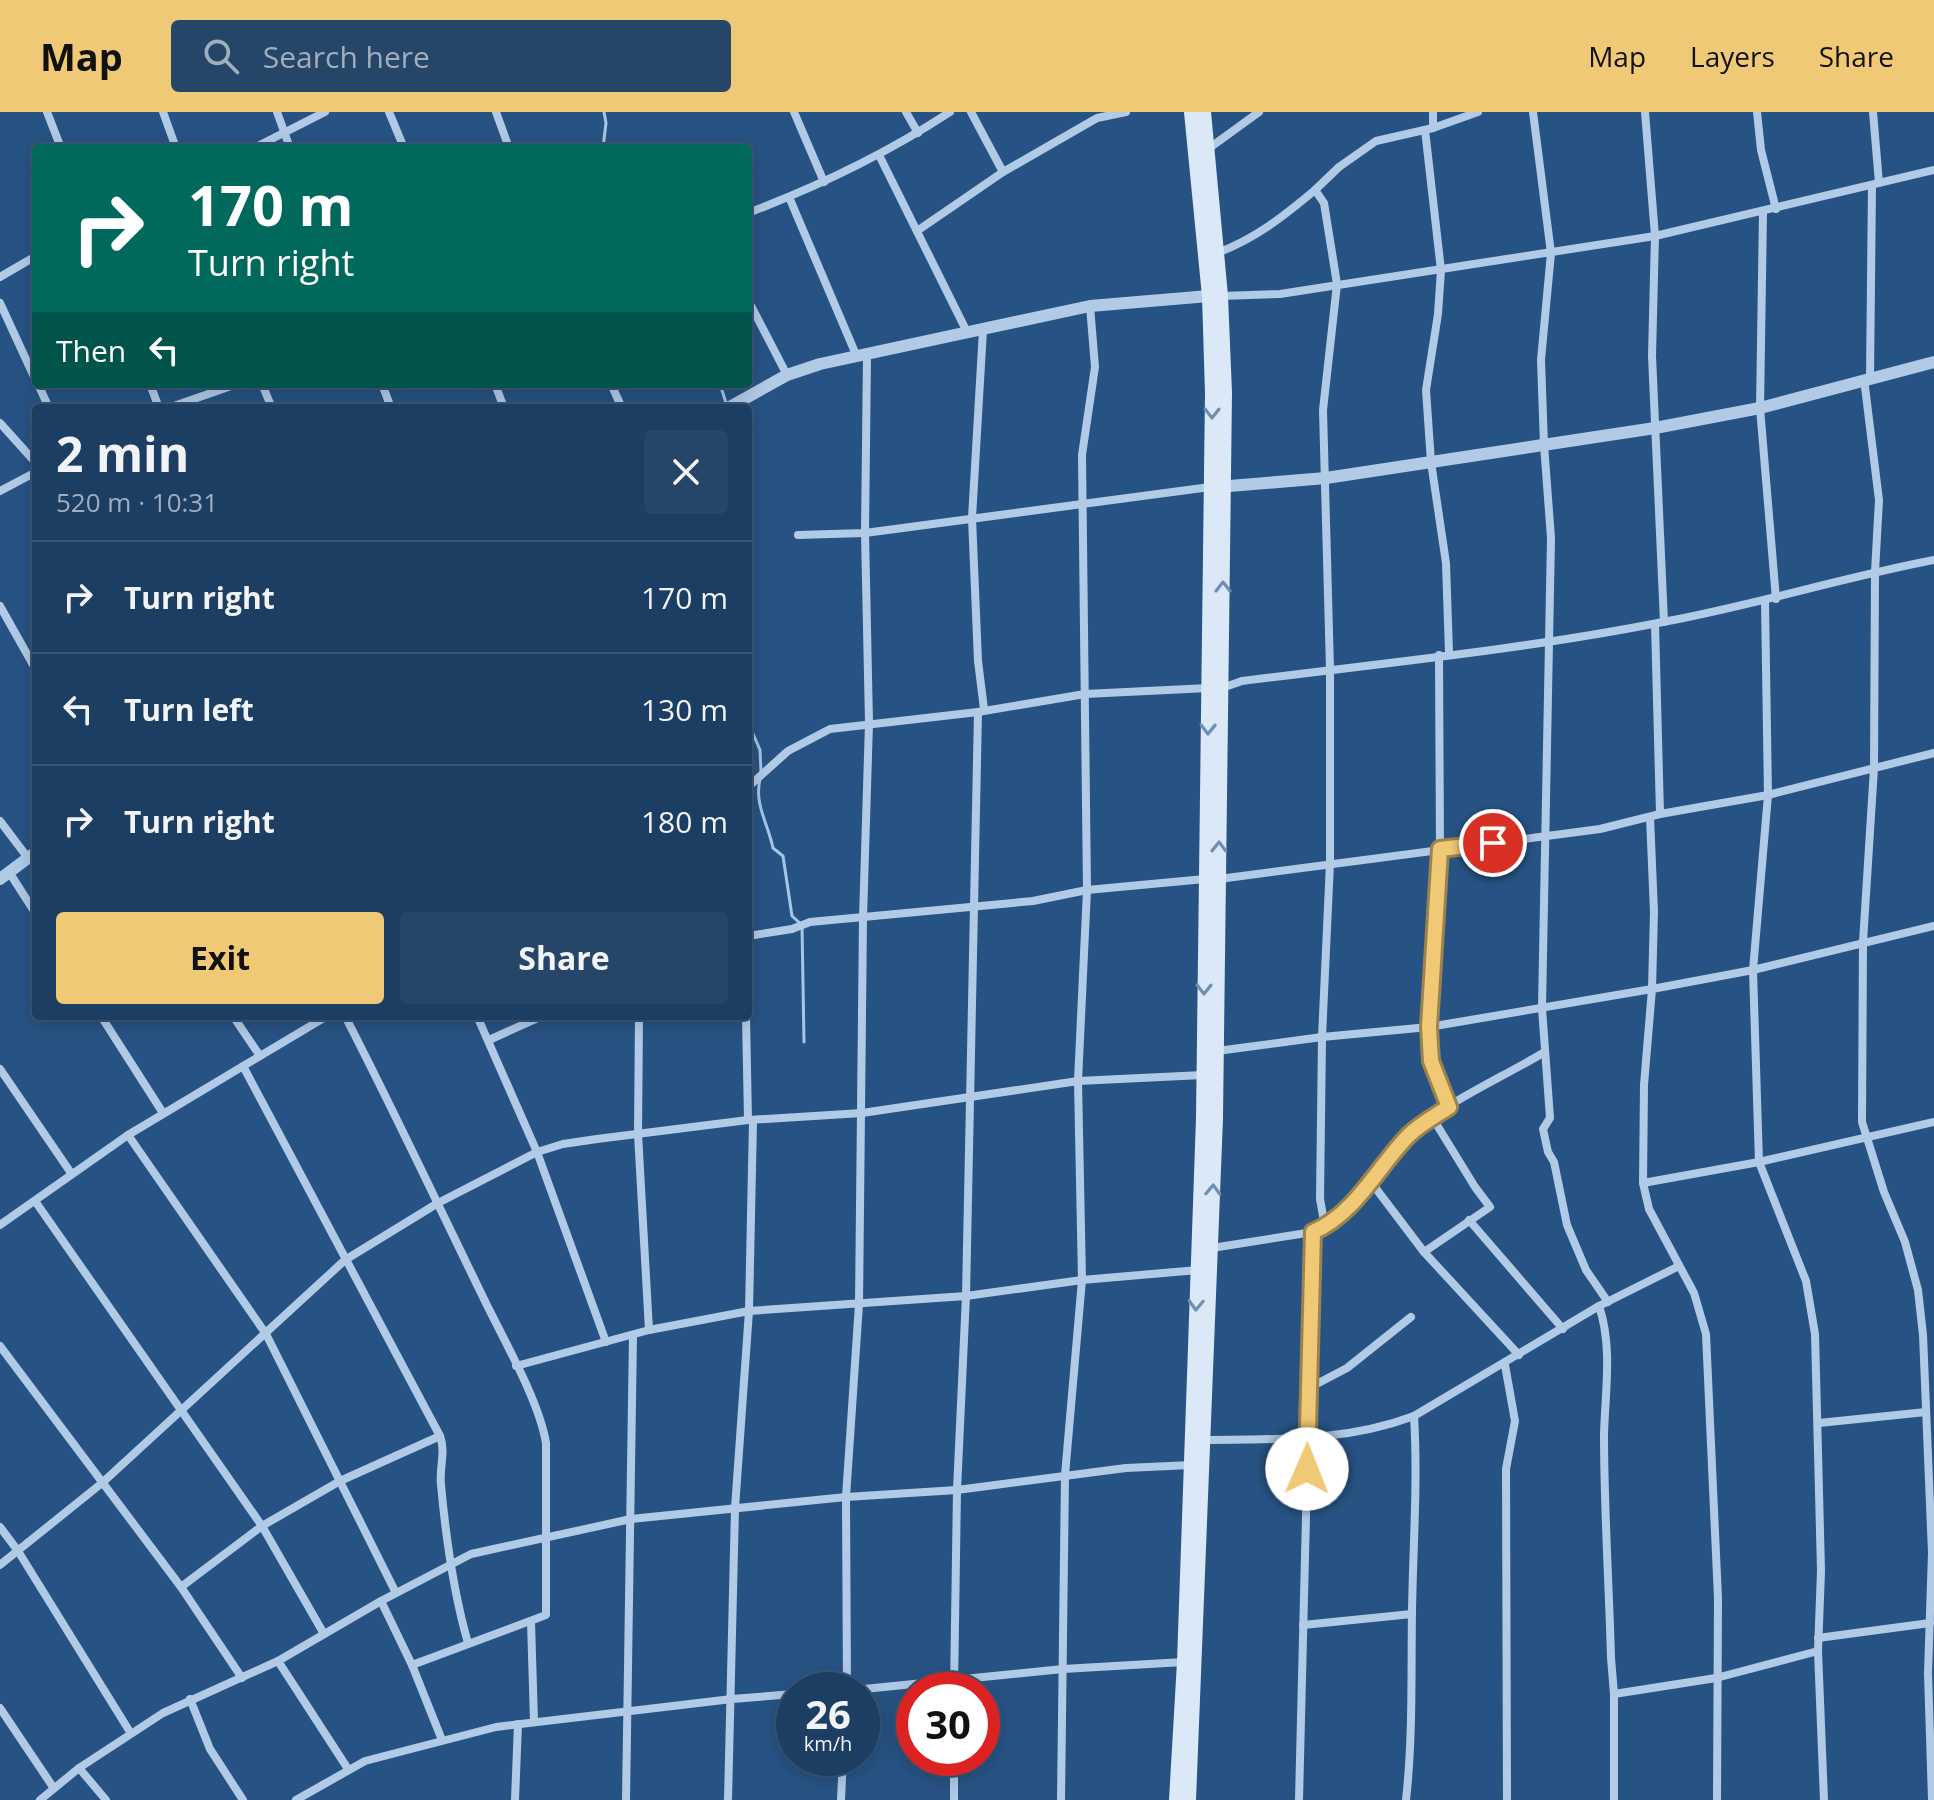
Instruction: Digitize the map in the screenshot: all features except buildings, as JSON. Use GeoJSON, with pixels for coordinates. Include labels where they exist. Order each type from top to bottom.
{"type":"FeatureCollection","features":[{"type":"Feature","properties":{"kind":"main road"},"geometry":{"type":"LineString","coordinates":[[1176,1800],[1184,1662],[1216,688],[1217,487],[1212,393],[1217,253],[1191,112]]}},
{"type":"Feature","properties":{"kind":"main road"},"geometry":{"type":"LineString","coordinates":[[1204,112],[1207,149],[1205,192],[1215,296]]}},
{"type":"Feature","properties":{"kind":"main road"},"geometry":{"type":"LineString","coordinates":[[1189,1800],[1205,1440],[1217,1051],[1212,879]]}},
{"type":"Feature","properties":{"kind":"street"},"geometry":{"type":"LineString","coordinates":[[47,112],[59,144]]}},
{"type":"Feature","properties":{"kind":"street"},"geometry":{"type":"LineString","coordinates":[[163,112],[175,144]]}},
{"type":"Feature","properties":{"kind":"street"},"geometry":{"type":"LineString","coordinates":[[277,112],[289,144]]}},
{"type":"Feature","properties":{"kind":"street"},"geometry":{"type":"LineString","coordinates":[[263,144],[325,112]]}},
{"type":"Feature","properties":{"kind":"street"},"geometry":{"type":"LineString","coordinates":[[389,112],[402,144]]}},
{"type":"Feature","properties":{"kind":"street"},"geometry":{"type":"LineString","coordinates":[[496,112],[508,144]]}},
{"type":"Feature","properties":{"kind":"street"},"geometry":{"type":"LineString","coordinates":[[794,112],[824,182]]}},
{"type":"Feature","properties":{"kind":"street"},"geometry":{"type":"LineString","coordinates":[[906,112],[918,133]]}},
{"type":"Feature","properties":{"kind":"street"},"geometry":{"type":"LineString","coordinates":[[752,211],[879,155],[950,112]]}},
{"type":"Feature","properties":{"kind":"street"},"geometry":{"type":"LineString","coordinates":[[971,112],[1003,172]]}},
{"type":"Feature","properties":{"kind":"street"},"geometry":{"type":"LineString","coordinates":[[917,231],[1003,172],[1096,115],[1126,112]]}},
{"type":"Feature","properties":{"kind":"street"},"geometry":{"type":"LineString","coordinates":[[1207,149],[1259,112]]}},
{"type":"Feature","properties":{"kind":"street"},"geometry":{"type":"LineString","coordinates":[[1433,112],[1429,129],[1441,270],[1438,314],[1426,390],[1431,462],[1446,563],[1449,653]]}},
{"type":"Feature","properties":{"kind":"street"},"geometry":{"type":"LineString","coordinates":[[1217,253],[1260,233],[1339,167],[1376,141],[1429,129],[1478,112]]}},
{"type":"Feature","properties":{"kind":"street"},"geometry":{"type":"LineString","coordinates":[[1533,112],[1551,253],[1541,360],[1551,538],[1542,1008],[1550,1118],[1543,1129],[1567,1225],[1604,1304],[1607,1346],[1604,1437],[1614,1694],[1614,1800]]}},
{"type":"Feature","properties":{"kind":"street"},"geometry":{"type":"LineString","coordinates":[[1645,112],[1655,236],[1652,356],[1660,623],[1652,989],[1644,1085],[1643,1183],[1649,1209],[1698,1307],[1706,1334],[1710,1366],[1718,1598],[1717,1800]]}},
{"type":"Feature","properties":{"kind":"street"},"geometry":{"type":"LineString","coordinates":[[1757,112],[1761,150],[1776,209]]}},
{"type":"Feature","properties":{"kind":"street"},"geometry":{"type":"LineString","coordinates":[[1873,112],[1876,184],[1867,379],[1879,500],[1875,572],[1874,768],[1863,942],[1862,1122],[1884,1192],[1905,1242],[1918,1290],[1929,1406],[1932,1553],[1928,1673],[1932,1800]]}},
{"type":"Feature","properties":{"kind":"street"},"geometry":{"type":"LineString","coordinates":[[879,155],[967,332]]}},
{"type":"Feature","properties":{"kind":"street"},"geometry":{"type":"LineString","coordinates":[[736,404],[787,375],[820,364],[1090,306],[1280,294],[1551,253],[1655,236],[1934,170]]}},
{"type":"Feature","properties":{"kind":"street"},"geometry":{"type":"LineString","coordinates":[[1315,190],[1324,203],[1337,284],[1323,410],[1330,669],[1330,863],[1322,1037],[1320,1199],[1325,1227]]}},
{"type":"Feature","properties":{"kind":"street"},"geometry":{"type":"LineString","coordinates":[[789,197],[862,356],[869,723],[863,918],[859,1304],[846,1497],[847,1672]]}},
{"type":"Feature","properties":{"kind":"street"},"geometry":{"type":"LineString","coordinates":[[1763,212],[1760,408],[1776,599]]}},
{"type":"Feature","properties":{"kind":"street"},"geometry":{"type":"LineString","coordinates":[[0,277],[32,258]]}},
{"type":"Feature","properties":{"kind":"street"},"geometry":{"type":"LineString","coordinates":[[0,303],[32,371]]}},
{"type":"Feature","properties":{"kind":"street"},"geometry":{"type":"LineString","coordinates":[[1061,1800],[1065,1475],[1082,1280],[1078,1081],[1087,890],[1082,455],[1095,367],[1090,306]]}},
{"type":"Feature","properties":{"kind":"street"},"geometry":{"type":"LineString","coordinates":[[752,308],[787,375]]}},
{"type":"Feature","properties":{"kind":"street"},"geometry":{"type":"LineString","coordinates":[[954,1672],[981,711],[972,518],[983,330]]}},
{"type":"Feature","properties":{"kind":"street"},"geometry":{"type":"LineString","coordinates":[[798,535],[865,533],[1217,487],[1326,478],[1544,445],[1760,408],[1934,362]]}},
{"type":"Feature","properties":{"kind":"street"},"geometry":{"type":"LineString","coordinates":[[180,404],[226,388]]}},
{"type":"Feature","properties":{"kind":"street"},"geometry":{"type":"LineString","coordinates":[[0,423],[32,459]]}},
{"type":"Feature","properties":{"kind":"street"},"geometry":{"type":"LineString","coordinates":[[0,491],[32,474]]}},
{"type":"Feature","properties":{"kind":"street"},"geometry":{"type":"LineString","coordinates":[[752,783],[807,739],[830,729],[981,711],[1085,694],[1216,688],[1242,681],[1551,641],[1765,602],[1875,572],[1934,560]]}},
{"type":"Feature","properties":{"kind":"street"},"geometry":{"type":"LineString","coordinates":[[1765,602],[1768,795],[1753,970],[1759,1162],[1806,1281],[1815,1334],[1821,1571],[1818,1651],[1824,1800]]}},
{"type":"Feature","properties":{"kind":"street"},"geometry":{"type":"LineString","coordinates":[[0,606],[32,663]]}},
{"type":"Feature","properties":{"kind":"street"},"geometry":{"type":"LineString","coordinates":[[1439,655],[1440,849],[1429,1027],[1431,1061],[1449,1107]]}},
{"type":"Feature","properties":{"kind":"street"},"geometry":{"type":"LineString","coordinates":[[752,935],[792,929],[810,922],[1033,901],[1087,890],[1212,879],[1547,838],[1768,795],[1934,753]]}},
{"type":"Feature","properties":{"kind":"street"},"geometry":{"type":"LineString","coordinates":[[0,821],[32,855],[5,875],[32,909]]}},
{"type":"Feature","properties":{"kind":"street"},"geometry":{"type":"LineString","coordinates":[[1217,1051],[1429,1027],[1652,989],[1753,970],[1934,926]]}},
{"type":"Feature","properties":{"kind":"street"},"geometry":{"type":"LineString","coordinates":[[104,1020],[163,1113]]}},
{"type":"Feature","properties":{"kind":"street"},"geometry":{"type":"LineString","coordinates":[[236,1020],[260,1056]]}},
{"type":"Feature","properties":{"kind":"street"},"geometry":{"type":"LineString","coordinates":[[0,1225],[128,1135],[320,1020]]}},
{"type":"Feature","properties":{"kind":"street"},"geometry":{"type":"LineString","coordinates":[[347,1020],[399,1120],[516,1366],[546,1443],[546,1615],[412,1665]]}},
{"type":"Feature","properties":{"kind":"street"},"geometry":{"type":"LineString","coordinates":[[479,1020],[537,1152],[606,1342]]}},
{"type":"Feature","properties":{"kind":"street"},"geometry":{"type":"LineString","coordinates":[[489,1040],[533,1020]]}},
{"type":"Feature","properties":{"kind":"street"},"geometry":{"type":"LineString","coordinates":[[639,1020],[638,1134],[649,1330]]}},
{"type":"Feature","properties":{"kind":"street"},"geometry":{"type":"LineString","coordinates":[[728,1800],[735,1508],[749,1311],[750,1120],[746,1020]]}},
{"type":"Feature","properties":{"kind":"street"},"geometry":{"type":"LineString","coordinates":[[1212,1248],[1313,1232],[1325,1227],[1345,1211],[1411,1133],[1432,1117],[1543,1053]]}},
{"type":"Feature","properties":{"kind":"street"},"geometry":{"type":"LineString","coordinates":[[243,1066],[444,1445],[440,1479],[449,1564],[468,1643]]}},
{"type":"Feature","properties":{"kind":"street"},"geometry":{"type":"LineString","coordinates":[[0,1069],[71,1173]]}},
{"type":"Feature","properties":{"kind":"street"},"geometry":{"type":"LineString","coordinates":[[0,1565],[102,1483],[183,1412],[345,1260],[438,1203],[537,1152],[563,1144],[638,1134],[750,1120],[862,1113],[1078,1081],[1203,1075]]}},
{"type":"Feature","properties":{"kind":"street"},"geometry":{"type":"LineString","coordinates":[[1424,1252],[1490,1207],[1432,1117]]}},
{"type":"Feature","properties":{"kind":"street"},"geometry":{"type":"LineString","coordinates":[[1643,1183],[1759,1162],[1934,1122]]}},
{"type":"Feature","properties":{"kind":"street"},"geometry":{"type":"LineString","coordinates":[[128,1135],[266,1334],[396,1593]]}},
{"type":"Feature","properties":{"kind":"street"},"geometry":{"type":"LineString","coordinates":[[1371,1182],[1424,1252],[1519,1355]]}},
{"type":"Feature","properties":{"kind":"street"},"geometry":{"type":"LineString","coordinates":[[35,1201],[262,1526],[324,1634]]}},
{"type":"Feature","properties":{"kind":"street"},"geometry":{"type":"LineString","coordinates":[[1469,1220],[1563,1329]]}},
{"type":"Feature","properties":{"kind":"street"},"geometry":{"type":"LineString","coordinates":[[1299,1800],[1313,1232]]}},
{"type":"Feature","properties":{"kind":"street"},"geometry":{"type":"LineString","coordinates":[[1205,1440],[1323,1438],[1392,1424],[1414,1416],[1604,1304],[1679,1266]]}},
{"type":"Feature","properties":{"kind":"street"},"geometry":{"type":"LineString","coordinates":[[516,1366],[649,1330],[749,1311],[966,1296],[1082,1280],[1198,1270]]}},
{"type":"Feature","properties":{"kind":"street"},"geometry":{"type":"LineString","coordinates":[[1307,1389],[1347,1368],[1411,1317]]}},
{"type":"Feature","properties":{"kind":"street"},"geometry":{"type":"LineString","coordinates":[[626,1800],[633,1335]]}},
{"type":"Feature","properties":{"kind":"street"},"geometry":{"type":"LineString","coordinates":[[0,1346],[181,1587],[242,1678]]}},
{"type":"Feature","properties":{"kind":"street"},"geometry":{"type":"LineString","coordinates":[[1505,1365],[1515,1421],[1506,1469],[1507,1800]]}},
{"type":"Feature","properties":{"kind":"street"},"geometry":{"type":"LineString","coordinates":[[1819,1423],[1929,1406]]}},
{"type":"Feature","properties":{"kind":"street"},"geometry":{"type":"LineString","coordinates":[[1406,1800],[1413,1694],[1414,1416]]}},
{"type":"Feature","properties":{"kind":"street"},"geometry":{"type":"LineString","coordinates":[[181,1587],[262,1526],[340,1481],[440,1436]]}},
{"type":"Feature","properties":{"kind":"street"},"geometry":{"type":"LineString","coordinates":[[40,1800],[53,1787],[130,1732],[190,1699],[278,1661],[449,1564],[504,1545],[631,1519],[846,1497],[957,1490],[1126,1468],[1191,1465]]}},
{"type":"Feature","properties":{"kind":"street"},"geometry":{"type":"LineString","coordinates":[[0,1527],[130,1732]]}},
{"type":"Feature","properties":{"kind":"street"},"geometry":{"type":"LineString","coordinates":[[381,1601],[412,1665],[442,1740]]}},
{"type":"Feature","properties":{"kind":"street"},"geometry":{"type":"LineString","coordinates":[[1303,1625],[1412,1614]]}},
{"type":"Feature","properties":{"kind":"street"},"geometry":{"type":"LineString","coordinates":[[531,1622],[534,1721]]}},
{"type":"Feature","properties":{"kind":"street"},"geometry":{"type":"LineString","coordinates":[[1818,1638],[1930,1623]]}},
{"type":"Feature","properties":{"kind":"street"},"geometry":{"type":"LineString","coordinates":[[1614,1694],[1716,1678],[1818,1651]]}},
{"type":"Feature","properties":{"kind":"street"},"geometry":{"type":"LineString","coordinates":[[278,1661],[348,1769]]}},
{"type":"Feature","properties":{"kind":"street"},"geometry":{"type":"LineString","coordinates":[[1000,1679],[1063,1669],[1184,1662]]}},
{"type":"Feature","properties":{"kind":"street"},"geometry":{"type":"LineString","coordinates":[[296,1800],[365,1761],[442,1740],[534,1721],[776,1695]]}},
{"type":"Feature","properties":{"kind":"street"},"geometry":{"type":"LineString","coordinates":[[190,1699],[210,1749],[243,1800]]}},
{"type":"Feature","properties":{"kind":"street"},"geometry":{"type":"LineString","coordinates":[[0,1708],[53,1787]]}},
{"type":"Feature","properties":{"kind":"street"},"geometry":{"type":"LineString","coordinates":[[515,1800],[518,1724]]}},
{"type":"Feature","properties":{"kind":"street"},"geometry":{"type":"LineString","coordinates":[[79,1768],[106,1800]]}},
{"type":"Feature","properties":{"kind":"street"},"geometry":{"type":"LineString","coordinates":[[841,1800],[842,1776]]}},
{"type":"Feature","properties":{"kind":"street"},"geometry":{"type":"LineString","coordinates":[[954,1776],[954,1800]]}},
{"type":"Feature","properties":{"kind":"waterway"},"geometry":{"type":"LineString","coordinates":[[603,144],[604,112]]}},
{"type":"Feature","properties":{"kind":"waterway"},"geometry":{"type":"LineString","coordinates":[[721,388],[726,403]]}},
{"type":"Feature","properties":{"kind":"waterway"},"geometry":{"type":"LineString","coordinates":[[752,731],[760,750],[761,771]]}},
{"type":"Feature","properties":{"kind":"waterway"},"geometry":{"type":"LineString","coordinates":[[760,779],[762,814],[773,848],[783,856],[792,916],[802,925],[804,1042]]}},
{"type":"Feature","properties":{"kind":"route"},"geometry":{"type":"LineString","coordinates":[[1307,1469],[1313,1232],[1325,1227],[1345,1211],[1411,1133],[1449,1107],[1431,1061],[1429,1027],[1440,849],[1493,843]]}}]}
